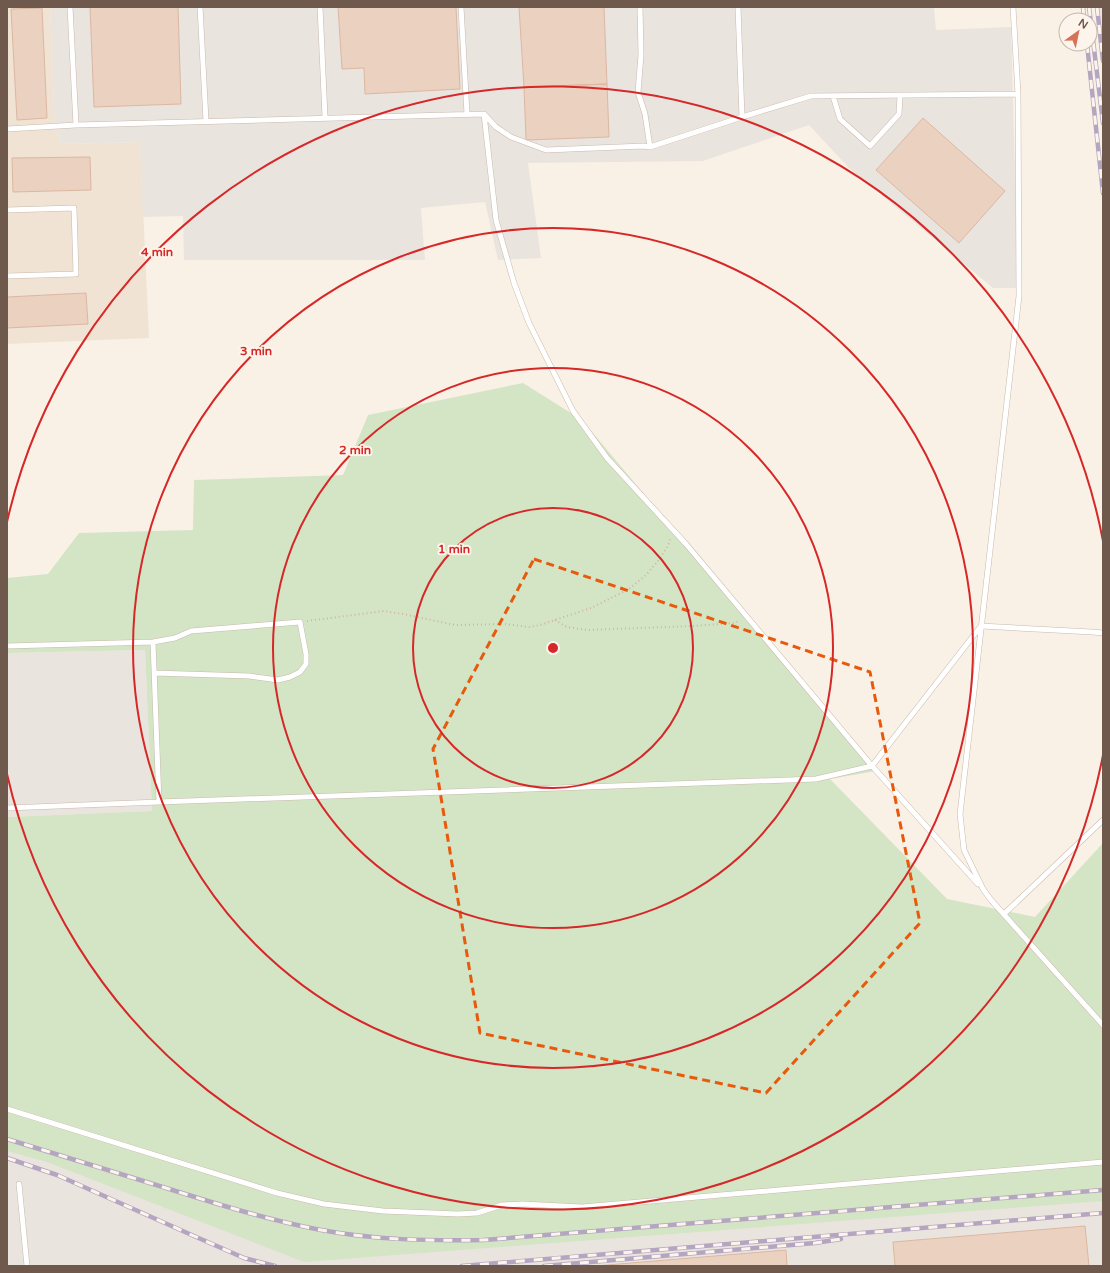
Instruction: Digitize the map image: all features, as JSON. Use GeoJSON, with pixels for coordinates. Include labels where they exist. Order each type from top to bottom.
{"type":"FeatureCollection","features":[{"type":"Feature","properties":{"kind":"lane"},"geometry":{"type":"LineString","coordinates":[[70,7],[76,124]]}},
{"type":"Feature","properties":{"kind":"lane"},"geometry":{"type":"LineString","coordinates":[[200,7],[206,121]]}},
{"type":"Feature","properties":{"kind":"lane"},"geometry":{"type":"LineString","coordinates":[[320,7],[325,118]]}},
{"type":"Feature","properties":{"kind":"lane"},"geometry":{"type":"LineString","coordinates":[[461,7],[467,114]]}},
{"type":"Feature","properties":{"kind":"lane"},"geometry":{"type":"LineString","coordinates":[[640,7],[641,55],[638,92],[645,114],[650,147]]}},
{"type":"Feature","properties":{"kind":"lane"},"geometry":{"type":"LineString","coordinates":[[738,7],[742,116]]}},
{"type":"Feature","properties":{"kind":"lane"},"geometry":{"type":"LineString","coordinates":[[983,889],[964,850],[960,814],[1019,296],[1018,94],[1012,7]]}},
{"type":"Feature","properties":{"kind":"lane"},"geometry":{"type":"LineString","coordinates":[[7,129],[76,124],[484,114],[496,127],[511,137],[546,150],[650,147],[742,116],[810,96],[1018,94]]}},
{"type":"Feature","properties":{"kind":"lane"},"geometry":{"type":"LineString","coordinates":[[834,96],[840,119],[870,146],[899,114],[900,95]]}},
{"type":"Feature","properties":{"kind":"lane"},"geometry":{"type":"LineString","coordinates":[[484,114],[496,220],[514,283],[529,323],[573,411],[607,458],[673,530],[872,766],[1103,1025]]}},
{"type":"Feature","properties":{"kind":"lane"},"geometry":{"type":"LineString","coordinates":[[7,210],[74,208],[76,274],[7,276]]}},
{"type":"Feature","properties":{"kind":"lane"},"geometry":{"type":"LineString","coordinates":[[7,646],[153,642],[175,638],[191,631],[300,622],[306,654],[306,664],[300,672],[290,677],[278,680],[249,676],[154,673]]}},
{"type":"Feature","properties":{"kind":"lane"},"geometry":{"type":"LineString","coordinates":[[981,626],[1103,633]]}},
{"type":"Feature","properties":{"kind":"lane"},"geometry":{"type":"LineString","coordinates":[[7,808],[816,779],[872,766],[981,626]]}},
{"type":"Feature","properties":{"kind":"lane"},"geometry":{"type":"LineString","coordinates":[[153,642],[159,802]]}},
{"type":"Feature","properties":{"kind":"lane"},"geometry":{"type":"LineString","coordinates":[[1004,914],[1103,820]]}},
{"type":"Feature","properties":{"kind":"lane"},"geometry":{"type":"LineString","coordinates":[[7,1110],[277,1193],[324,1204],[390,1211],[458,1214],[477,1213],[502,1205],[522,1204],[582,1207],[1103,1162]]}},
{"type":"Feature","properties":{"kind":"lane"},"geometry":{"type":"LineString","coordinates":[[19,1184],[27,1266]]}},
{"type":"Feature","properties":{"kind":"path"},"geometry":{"type":"LineString","coordinates":[[300,622],[384,611],[455,624],[505,624],[529,627],[592,608],[629,589],[646,575],[658,561],[668,546],[673,530]]}},
{"type":"Feature","properties":{"kind":"path"},"geometry":{"type":"LineString","coordinates":[[554,620],[567,627],[587,630],[693,626],[733,623],[749,619]]}},
{"type":"Feature","properties":{"kind":"highlighted area"},"geometry":{"type":"Polygon","coordinates":[[[534,559],[870,672],[920,923],[766,1093],[480,1033],[433,749],[534,559]]]}},
{"type":"Feature","properties":{"kind":"shaded area"},"geometry":{"type":"Polygon","coordinates":[[[7,7],[50,7],[55,129],[61,144],[140,142],[149,338],[7,344],[7,7]]]}},
{"type":"Feature","properties":{"kind":"shaded area"},"geometry":{"type":"Polygon","coordinates":[[[50,7],[934,7],[936,30],[1011,27],[1018,288],[993,288],[849,168],[809,125],[703,161],[528,163],[541,258],[498,260],[485,202],[421,208],[425,260],[184,260],[183,216],[143,217],[140,142],[61,144],[55,129],[50,7]]]}},
{"type":"Feature","properties":{"kind":"shaded area"},"geometry":{"type":"Polygon","coordinates":[[[1098,7],[1103,7],[1103,44],[1098,7]]]}},
{"type":"Feature","properties":{"kind":"shaded area"},"geometry":{"type":"Polygon","coordinates":[[[145,650],[152,811],[7,817],[7,653],[145,650]]]}},
{"type":"Feature","properties":{"kind":"shaded area"},"geometry":{"type":"Polygon","coordinates":[[[7,1120],[1103,1172],[1103,1266],[7,1266],[7,1120]]]}},
{"type":"Feature","properties":{"kind":"green space"},"geometry":{"type":"Polygon","coordinates":[[[523,383],[582,420],[876,771],[830,779],[947,899],[1035,917],[1103,843],[1103,1201],[304,1262],[47,1162],[7,1151],[7,817],[152,811],[145,650],[7,653],[7,578],[48,574],[79,533],[193,530],[194,480],[343,475],[368,415],[523,383]]]}},
{"type":"Feature","properties":{"kind":"building"},"geometry":{"type":"Polygon","coordinates":[[[90,7],[178,7],[181,104],[94,107],[90,7]]]}},
{"type":"Feature","properties":{"kind":"building"},"geometry":{"type":"Polygon","coordinates":[[[338,7],[456,7],[460,89],[365,94],[364,68],[342,69],[338,7]]]}},
{"type":"Feature","properties":{"kind":"building"},"geometry":{"type":"Polygon","coordinates":[[[519,7],[604,7],[607,84],[524,87],[519,7]]]}},
{"type":"Feature","properties":{"kind":"building"},"geometry":{"type":"Polygon","coordinates":[[[42,8],[47,118],[17,120],[11,9],[42,8]]]}},
{"type":"Feature","properties":{"kind":"building"},"geometry":{"type":"Polygon","coordinates":[[[607,84],[609,137],[526,140],[524,87],[607,84]]]}},
{"type":"Feature","properties":{"kind":"building"},"geometry":{"type":"Polygon","coordinates":[[[923,118],[1005,191],[959,243],[876,170],[923,118]]]}},
{"type":"Feature","properties":{"kind":"building"},"geometry":{"type":"Polygon","coordinates":[[[90,157],[91,190],[13,192],[12,158],[90,157]]]}},
{"type":"Feature","properties":{"kind":"building"},"geometry":{"type":"Polygon","coordinates":[[[86,293],[88,324],[7,328],[7,297],[86,293]]]}},
{"type":"Feature","properties":{"kind":"building"},"geometry":{"type":"Polygon","coordinates":[[[1085,1226],[1089,1266],[895,1266],[893,1242],[1085,1226]]]}},
{"type":"Feature","properties":{"kind":"building"},"geometry":{"type":"Polygon","coordinates":[[[786,1250],[787,1266],[595,1266],[786,1250]]]}},
{"type":"Feature","properties":{"kind":"railway"},"geometry":{"type":"LineString","coordinates":[[1083,7],[1083,12]]}},
{"type":"Feature","properties":{"kind":"railway"},"geometry":{"type":"LineString","coordinates":[[1089,7],[1103,123]]}},
{"type":"Feature","properties":{"kind":"railway"},"geometry":{"type":"LineString","coordinates":[[1097,7],[1103,61]]}},
{"type":"Feature","properties":{"kind":"railway"},"geometry":{"type":"LineString","coordinates":[[1088,52],[1103,193]]}},
{"type":"Feature","properties":{"kind":"railway"},"geometry":{"type":"LineString","coordinates":[[7,1139],[262,1217],[321,1230],[362,1236],[402,1239],[484,1240],[1103,1190]]}},
{"type":"Feature","properties":{"kind":"railway"},"geometry":{"type":"LineString","coordinates":[[7,1158],[57,1175],[244,1258],[275,1266]]}},
{"type":"Feature","properties":{"kind":"railway"},"geometry":{"type":"LineString","coordinates":[[462,1266],[1103,1213]]}},
{"type":"Feature","properties":{"kind":"railway"},"geometry":{"type":"LineString","coordinates":[[544,1266],[815,1243],[841,1239]]}}]}
